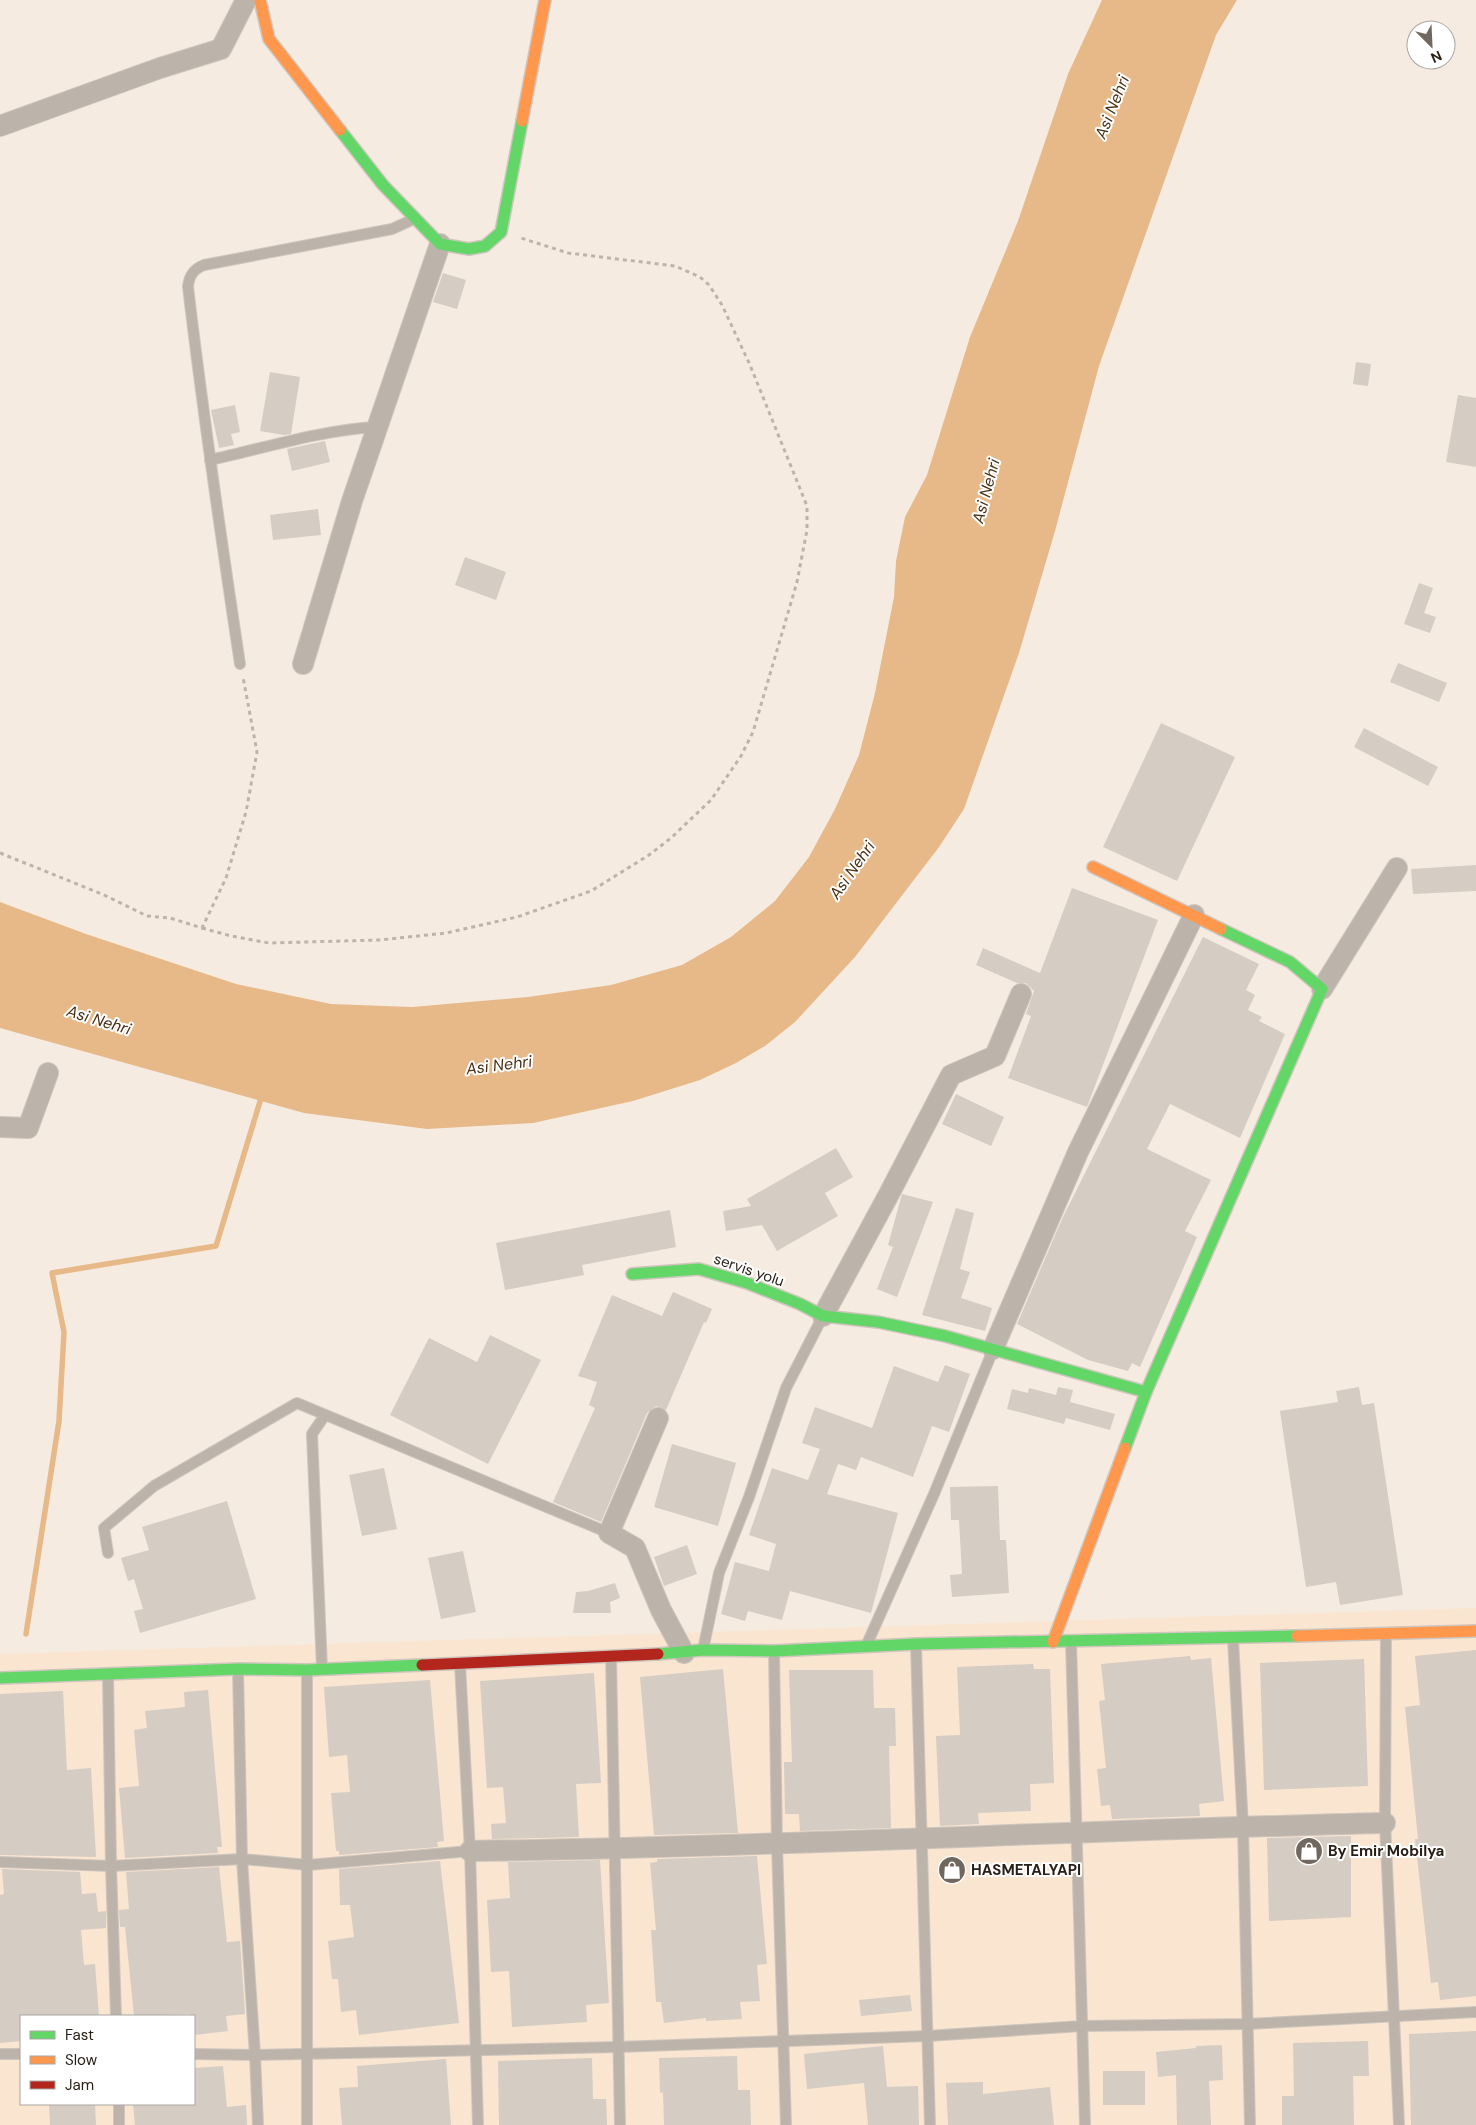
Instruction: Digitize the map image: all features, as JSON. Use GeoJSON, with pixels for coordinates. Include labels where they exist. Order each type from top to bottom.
{"type":"FeatureCollection","features":[{"type":"Feature","properties":{"kind":"street"},"geometry":{"type":"LineString","coordinates":[[0,126],[160,68],[221,49],[246,0]]}},
{"type":"Feature","properties":{"kind":"street"},"geometry":{"type":"LineString","coordinates":[[260,0],[269,39],[383,185],[440,244],[473,249],[485,246],[501,232],[545,0]]}},
{"type":"Feature","properties":{"kind":"street"},"geometry":{"type":"LineString","coordinates":[[303,664],[376,427],[440,244]]}},
{"type":"Feature","properties":{"kind":"street"},"geometry":{"type":"LineString","coordinates":[[1093,867],[1290,962],[1322,989]]}},
{"type":"Feature","properties":{"kind":"street"},"geometry":{"type":"LineString","coordinates":[[1053,1642],[1146,1392],[1322,989],[1397,868]]}},
{"type":"Feature","properties":{"kind":"street"},"geometry":{"type":"LineString","coordinates":[[993,1349],[1078,1152],[1194,915]]}},
{"type":"Feature","properties":{"kind":"street"},"geometry":{"type":"LineString","coordinates":[[1020,994],[995,1056],[951,1075],[823,1316],[878,1322],[993,1349],[1146,1392]]}},
{"type":"Feature","properties":{"kind":"street"},"geometry":{"type":"LineString","coordinates":[[0,1127],[28,1128],[48,1073]]}},
{"type":"Feature","properties":{"kind":"street","name":"servis yolu"},"geometry":{"type":"LineString","coordinates":[[632,1274],[699,1269],[747,1284],[800,1304],[823,1316]]}},
{"type":"Feature","properties":{"kind":"street"},"geometry":{"type":"LineString","coordinates":[[658,1418],[609,1533],[636,1548],[661,1610],[693,1651]]}},
{"type":"Feature","properties":{"kind":"street"},"geometry":{"type":"LineString","coordinates":[[0,1678],[238,1669],[307,1670],[693,1651],[774,1651],[916,1644],[1476,1631]]}},
{"type":"Feature","properties":{"kind":"street"},"geometry":{"type":"LineString","coordinates":[[470,1851],[614,1850],[1385,1823]]}},
{"type":"Feature","properties":{"kind":"lane"},"geometry":{"type":"LineString","coordinates":[[240,664],[210,460],[188,287],[190,276],[204,265],[392,229],[415,219]]}},
{"type":"Feature","properties":{"kind":"lane"},"geometry":{"type":"LineString","coordinates":[[210,460],[316,436],[358,428],[376,427]]}},
{"type":"Feature","properties":{"kind":"lane"},"geometry":{"type":"LineString","coordinates":[[693,1651],[786,1388],[823,1316]]}},
{"type":"Feature","properties":{"kind":"lane"},"geometry":{"type":"LineString","coordinates":[[866,1647],[934,1494],[993,1349]]}},
{"type":"Feature","properties":{"kind":"lane"},"geometry":{"type":"LineString","coordinates":[[108,1553],[104,1528],[154,1486],[296,1403],[609,1533]]}},
{"type":"Feature","properties":{"kind":"lane"},"geometry":{"type":"LineString","coordinates":[[322,1669],[312,1434],[325,1415]]}},
{"type":"Feature","properties":{"kind":"lane"},"geometry":{"type":"LineString","coordinates":[[1386,1632],[1385,1823],[1392,2016],[1399,2125]]}},
{"type":"Feature","properties":{"kind":"lane"},"geometry":{"type":"LineString","coordinates":[[1233,1638],[1243,1827],[1250,2125]]}},
{"type":"Feature","properties":{"kind":"lane"},"geometry":{"type":"LineString","coordinates":[[1071,1641],[1085,2125]]}},
{"type":"Feature","properties":{"kind":"lane"},"geometry":{"type":"LineString","coordinates":[[916,1644],[930,2125]]}},
{"type":"Feature","properties":{"kind":"lane"},"geometry":{"type":"LineString","coordinates":[[774,1651],[777,1845],[786,2125]]}},
{"type":"Feature","properties":{"kind":"lane"},"geometry":{"type":"LineString","coordinates":[[611,1656],[620,2125]]}},
{"type":"Feature","properties":{"kind":"lane"},"geometry":{"type":"LineString","coordinates":[[460,1663],[470,1851],[478,2125]]}},
{"type":"Feature","properties":{"kind":"lane"},"geometry":{"type":"LineString","coordinates":[[238,1669],[242,1859],[256,2055],[258,2125]]}},
{"type":"Feature","properties":{"kind":"lane"},"geometry":{"type":"LineString","coordinates":[[307,1670],[307,2125]]}},
{"type":"Feature","properties":{"kind":"lane"},"geometry":{"type":"LineString","coordinates":[[108,1674],[116,2015]]}},
{"type":"Feature","properties":{"kind":"lane"},"geometry":{"type":"LineString","coordinates":[[0,1862],[111,1866],[242,1859],[308,1866],[470,1851]]}},
{"type":"Feature","properties":{"kind":"lane"},"geometry":{"type":"LineString","coordinates":[[195,2054],[256,2055],[618,2047],[927,2036],[1082,2026],[1248,2024],[1476,2012]]}},
{"type":"Feature","properties":{"kind":"lane"},"geometry":{"type":"LineString","coordinates":[[0,2054],[20,2054]]}},
{"type":"Feature","properties":{"kind":"lane"},"geometry":{"type":"LineString","coordinates":[[119,2105],[119,2125]]}},
{"type":"Feature","properties":{"kind":"path"},"geometry":{"type":"LineString","coordinates":[[0,853],[104,895],[146,916],[170,918],[231,936],[269,942],[380,940],[430,935],[479,926],[554,905],[591,891],[650,855],[672,838],[711,800],[736,764],[753,732],[797,582],[808,530],[806,506],[750,365],[722,305],[709,285],[700,277],[675,266],[568,253],[501,232]]}},
{"type":"Feature","properties":{"kind":"path"},"geometry":{"type":"LineString","coordinates":[[202,928],[226,878],[246,812],[257,752],[240,664]]}},
{"type":"Feature","properties":{"kind":"shaded area"},"geometry":{"type":"Polygon","coordinates":[[[1476,1608],[1476,2125],[0,2125],[0,1654],[1476,1608]]]}},
{"type":"Feature","properties":{"kind":"water","name":"Asi Nehri"},"geometry":{"type":"Polygon","coordinates":[[[1102,0],[1237,0],[1216,35],[1099,366],[1055,531],[1019,653],[964,809],[939,847],[855,957],[795,1022],[765,1046],[736,1063],[700,1080],[633,1101],[533,1123],[427,1129],[304,1113],[0,1028],[0,902],[86,934],[236,984],[331,1004],[412,1007],[528,997],[611,985],[682,965],[731,937],[775,901],[809,857],[835,809],[859,755],[875,693],[894,597],[896,561],[905,517],[927,475],[970,337],[1018,221],[1068,74],[1102,0]]]}},
{"type":"Feature","properties":{"kind":"building"},"geometry":{"type":"Polygon","coordinates":[[[443,273],[466,280],[457,309],[433,302],[443,273]]]}},
{"type":"Feature","properties":{"kind":"building"},"geometry":{"type":"Polygon","coordinates":[[[1356,362],[1371,364],[1368,386],[1353,384],[1356,362]]]}},
{"type":"Feature","properties":{"kind":"building"},"geometry":{"type":"Polygon","coordinates":[[[270,372],[300,377],[291,434],[284,435],[260,431],[270,372]]]}},
{"type":"Feature","properties":{"kind":"building"},"geometry":{"type":"Polygon","coordinates":[[[1458,395],[1476,398],[1476,467],[1446,462],[1458,395]]]}},
{"type":"Feature","properties":{"kind":"building"},"geometry":{"type":"Polygon","coordinates":[[[235,405],[240,432],[231,434],[234,445],[219,448],[211,410],[235,405]]]}},
{"type":"Feature","properties":{"kind":"building"},"geometry":{"type":"Polygon","coordinates":[[[325,441],[330,462],[292,471],[287,449],[325,441]]]}},
{"type":"Feature","properties":{"kind":"building"},"geometry":{"type":"Polygon","coordinates":[[[318,509],[321,535],[273,540],[270,515],[318,509]]]}},
{"type":"Feature","properties":{"kind":"building"},"geometry":{"type":"Polygon","coordinates":[[[465,557],[506,572],[496,600],[455,585],[465,557]]]}},
{"type":"Feature","properties":{"kind":"building"},"geometry":{"type":"Polygon","coordinates":[[[1419,583],[1433,588],[1424,613],[1436,617],[1430,633],[1404,624],[1419,583]]]}},
{"type":"Feature","properties":{"kind":"building"},"geometry":{"type":"Polygon","coordinates":[[[1398,663],[1447,683],[1439,702],[1390,682],[1398,663]]]}},
{"type":"Feature","properties":{"kind":"building"},"geometry":{"type":"Polygon","coordinates":[[[1161,723],[1235,757],[1177,881],[1103,847],[1161,723]]]}},
{"type":"Feature","properties":{"kind":"building"},"geometry":{"type":"Polygon","coordinates":[[[1364,728],[1438,767],[1428,786],[1354,747],[1364,728]]]}},
{"type":"Feature","properties":{"kind":"building"},"geometry":{"type":"Polygon","coordinates":[[[1476,865],[1476,891],[1413,894],[1411,869],[1476,865]]]}},
{"type":"Feature","properties":{"kind":"building"},"geometry":{"type":"Polygon","coordinates":[[[1072,888],[1158,920],[1087,1107],[1008,1078],[1031,1016],[1026,1014],[1034,991],[1026,983],[1017,983],[976,965],[983,948],[1040,973],[1072,888]]]}},
{"type":"Feature","properties":{"kind":"building"},"geometry":{"type":"Polygon","coordinates":[[[1203,937],[1259,964],[1246,990],[1255,995],[1248,1010],[1262,1017],[1259,1021],[1285,1034],[1240,1138],[1170,1104],[1147,1149],[1211,1180],[1185,1231],[1197,1237],[1140,1367],[1132,1363],[1128,1371],[1088,1360],[1017,1324],[1062,1219],[1203,937]]]}},
{"type":"Feature","properties":{"kind":"building"},"geometry":{"type":"Polygon","coordinates":[[[956,1094],[1004,1117],[991,1146],[942,1124],[956,1094]]]}},
{"type":"Feature","properties":{"kind":"building"},"geometry":{"type":"Polygon","coordinates":[[[836,1148],[853,1177],[825,1193],[838,1216],[777,1251],[762,1225],[726,1231],[723,1211],[751,1206],[747,1199],[836,1148]]]}},
{"type":"Feature","properties":{"kind":"building"},"geometry":{"type":"Polygon","coordinates":[[[902,1194],[933,1202],[897,1297],[877,1289],[893,1247],[888,1245],[902,1194]]]}},
{"type":"Feature","properties":{"kind":"building"},"geometry":{"type":"Polygon","coordinates":[[[956,1208],[974,1213],[960,1269],[970,1272],[961,1298],[992,1308],[985,1331],[922,1315],[956,1208]]]}},
{"type":"Feature","properties":{"kind":"building"},"geometry":{"type":"Polygon","coordinates":[[[670,1210],[676,1247],[582,1265],[584,1275],[505,1290],[496,1243],[670,1210]]]}},
{"type":"Feature","properties":{"kind":"building"},"geometry":{"type":"Polygon","coordinates":[[[673,1292],[712,1309],[706,1323],[704,1322],[666,1410],[656,1406],[647,1413],[601,1522],[553,1502],[595,1408],[589,1405],[597,1382],[578,1376],[612,1295],[662,1316],[673,1292]]]}},
{"type":"Feature","properties":{"kind":"building"},"geometry":{"type":"Polygon","coordinates":[[[490,1335],[541,1360],[488,1464],[390,1415],[429,1338],[477,1362],[490,1335]]]}},
{"type":"Feature","properties":{"kind":"building"},"geometry":{"type":"Polygon","coordinates":[[[945,1365],[970,1374],[949,1432],[932,1426],[913,1477],[861,1457],[856,1470],[838,1464],[827,1494],[898,1513],[871,1613],[790,1591],[782,1620],[748,1611],[745,1621],[721,1614],[735,1562],[769,1571],[776,1544],[749,1535],[772,1468],[808,1480],[820,1449],[802,1443],[815,1407],[872,1428],[894,1366],[938,1382],[945,1365]]]}},
{"type":"Feature","properties":{"kind":"building"},"geometry":{"type":"Polygon","coordinates":[[[1058,1387],[1073,1390],[1070,1402],[1115,1414],[1110,1430],[1066,1418],[1064,1424],[1007,1409],[1012,1389],[1028,1393],[1029,1388],[1056,1395],[1058,1387]]]}},
{"type":"Feature","properties":{"kind":"building"},"geometry":{"type":"Polygon","coordinates":[[[1359,1387],[1362,1405],[1374,1403],[1403,1595],[1340,1605],[1336,1582],[1306,1587],[1280,1411],[1338,1402],[1336,1391],[1359,1387]]]}},
{"type":"Feature","properties":{"kind":"building"},"geometry":{"type":"Polygon","coordinates":[[[672,1444],[736,1463],[718,1526],[654,1507],[672,1444]]]}},
{"type":"Feature","properties":{"kind":"building"},"geometry":{"type":"Polygon","coordinates":[[[384,1468],[397,1529],[362,1536],[349,1475],[384,1468]]]}},
{"type":"Feature","properties":{"kind":"building"},"geometry":{"type":"Polygon","coordinates":[[[998,1486],[1000,1540],[1006,1540],[1009,1593],[952,1597],[950,1575],[962,1574],[959,1520],[951,1520],[950,1487],[998,1486]]]}},
{"type":"Feature","properties":{"kind":"building"},"geometry":{"type":"Polygon","coordinates":[[[227,1501],[256,1599],[140,1633],[134,1611],[143,1609],[134,1579],[128,1581],[121,1558],[149,1550],[142,1527],[227,1501]]]}},
{"type":"Feature","properties":{"kind":"building"},"geometry":{"type":"Polygon","coordinates":[[[687,1545],[697,1574],[664,1586],[654,1557],[687,1545]]]}},
{"type":"Feature","properties":{"kind":"building"},"geometry":{"type":"Polygon","coordinates":[[[463,1551],[476,1612],[441,1619],[428,1558],[463,1551]]]}},
{"type":"Feature","properties":{"kind":"building"},"geometry":{"type":"Polygon","coordinates":[[[615,1583],[620,1598],[610,1602],[611,1613],[573,1613],[576,1592],[588,1591],[615,1583]]]}},
{"type":"Feature","properties":{"kind":"building"},"geometry":{"type":"Polygon","coordinates":[[[1476,1650],[1476,1996],[1440,2000],[1438,1982],[1431,1983],[1415,1839],[1418,1839],[1405,1707],[1420,1705],[1415,1656],[1476,1650]]]}},
{"type":"Feature","properties":{"kind":"building"},"geometry":{"type":"Polygon","coordinates":[[[1190,1656],[1191,1660],[1211,1658],[1224,1801],[1199,1804],[1200,1816],[1112,1819],[1110,1805],[1101,1806],[1097,1769],[1106,1768],[1099,1701],[1105,1700],[1101,1664],[1190,1656]]]}},
{"type":"Feature","properties":{"kind":"building"},"geometry":{"type":"Polygon","coordinates":[[[1364,1659],[1368,1786],[1264,1790],[1260,1663],[1364,1659]]]}},
{"type":"Feature","properties":{"kind":"building"},"geometry":{"type":"Polygon","coordinates":[[[1033,1664],[1034,1669],[1050,1669],[1054,1783],[1030,1784],[1031,1811],[978,1813],[979,1824],[940,1826],[936,1736],[960,1735],[957,1667],[1033,1664]]]}},
{"type":"Feature","properties":{"kind":"building"},"geometry":{"type":"Polygon","coordinates":[[[723,1669],[738,1833],[654,1835],[640,1677],[723,1669]]]}},
{"type":"Feature","properties":{"kind":"building"},"geometry":{"type":"Polygon","coordinates":[[[789,1670],[873,1670],[874,1708],[895,1708],[896,1746],[889,1746],[891,1828],[800,1831],[799,1814],[785,1814],[784,1762],[792,1762],[789,1670]]]}},
{"type":"Feature","properties":{"kind":"building"},"geometry":{"type":"Polygon","coordinates":[[[594,1673],[601,1783],[576,1784],[579,1837],[492,1839],[491,1824],[506,1823],[503,1787],[487,1788],[480,1681],[594,1673]]]}},
{"type":"Feature","properties":{"kind":"building"},"geometry":{"type":"Polygon","coordinates":[[[430,1680],[444,1841],[437,1842],[438,1847],[339,1855],[339,1851],[336,1851],[331,1793],[350,1792],[347,1755],[329,1757],[324,1687],[430,1680]]]}},
{"type":"Feature","properties":{"kind":"building"},"geometry":{"type":"Polygon","coordinates":[[[208,1690],[222,1847],[217,1847],[218,1853],[125,1858],[119,1788],[139,1786],[134,1730],[147,1728],[145,1711],[185,1707],[184,1692],[208,1690]]]}},
{"type":"Feature","properties":{"kind":"building"},"geometry":{"type":"Polygon","coordinates":[[[63,1691],[67,1770],[91,1768],[96,1857],[0,1855],[0,1694],[63,1691]]]}},
{"type":"Feature","properties":{"kind":"building"},"geometry":{"type":"Polygon","coordinates":[[[1351,1836],[1351,1917],[1269,1921],[1267,1838],[1351,1836]]]}},
{"type":"Feature","properties":{"kind":"building"},"geometry":{"type":"Polygon","coordinates":[[[757,1856],[767,1964],[757,1965],[760,2001],[740,2002],[742,2019],[706,2021],[706,2018],[664,2023],[661,2002],[656,2002],[651,1930],[656,1930],[650,1863],[657,1862],[657,1859],[757,1856]]]}},
{"type":"Feature","properties":{"kind":"building"},"geometry":{"type":"Polygon","coordinates":[[[600,1860],[609,2003],[586,2005],[587,2022],[512,2027],[509,1971],[491,1972],[487,1900],[510,1898],[508,1862],[600,1860]]]}},
{"type":"Feature","properties":{"kind":"building"},"geometry":{"type":"Polygon","coordinates":[[[440,1861],[459,2023],[359,2035],[356,2010],[341,2012],[338,1979],[332,1979],[328,1941],[354,1937],[350,1905],[340,1905],[339,1869],[440,1861]]]}},
{"type":"Feature","properties":{"kind":"building"},"geometry":{"type":"Polygon","coordinates":[[[219,1867],[227,1942],[240,1941],[245,2014],[226,2016],[228,2031],[195,2035],[195,2015],[190,2014],[134,2015],[125,1927],[120,1927],[119,1910],[129,1909],[126,1872],[219,1867]]]}},
{"type":"Feature","properties":{"kind":"building"},"geometry":{"type":"Polygon","coordinates":[[[2,1869],[80,1872],[82,1894],[96,1893],[98,1912],[106,1911],[106,1928],[81,1930],[84,1965],[95,1964],[99,2015],[20,2015],[20,2041],[0,2043],[0,1895],[4,1894],[2,1869]]]}},
{"type":"Feature","properties":{"kind":"building"},"geometry":{"type":"Polygon","coordinates":[[[910,1995],[912,2011],[861,2016],[859,2000],[910,1995]]]}},
{"type":"Feature","properties":{"kind":"building"},"geometry":{"type":"Polygon","coordinates":[[[1476,2031],[1476,2125],[1411,2125],[1409,2034],[1476,2031]]]}},
{"type":"Feature","properties":{"kind":"building"},"geometry":{"type":"Polygon","coordinates":[[[1368,2041],[1369,2076],[1353,2076],[1354,2125],[1282,2125],[1282,2096],[1294,2096],[1293,2043],[1368,2041]]]}},
{"type":"Feature","properties":{"kind":"building"},"geometry":{"type":"Polygon","coordinates":[[[1222,2045],[1223,2080],[1209,2081],[1211,2125],[1177,2125],[1176,2075],[1158,2077],[1156,2052],[1196,2048],[1196,2046],[1222,2045]]]}},
{"type":"Feature","properties":{"kind":"building"},"geometry":{"type":"Polygon","coordinates":[[[883,2046],[887,2087],[918,2086],[919,2125],[868,2125],[864,2083],[807,2089],[804,2054],[883,2046]]]}},
{"type":"Feature","properties":{"kind":"building"},"geometry":{"type":"Polygon","coordinates":[[[737,2056],[738,2090],[750,2090],[751,2125],[664,2125],[663,2092],[660,2093],[659,2058],[737,2056]]]}},
{"type":"Feature","properties":{"kind":"building"},"geometry":{"type":"Polygon","coordinates":[[[592,2058],[593,2099],[606,2099],[607,2125],[499,2125],[498,2061],[592,2058]]]}},
{"type":"Feature","properties":{"kind":"building"},"geometry":{"type":"Polygon","coordinates":[[[446,2059],[451,2125],[342,2125],[339,2088],[358,2087],[357,2066],[446,2059]]]}},
{"type":"Feature","properties":{"kind":"building"},"geometry":{"type":"Polygon","coordinates":[[[223,2066],[227,2107],[246,2105],[247,2125],[135,2125],[133,2105],[195,2105],[195,2068],[223,2066]]]}},
{"type":"Feature","properties":{"kind":"building"},"geometry":{"type":"Polygon","coordinates":[[[1103,2071],[1145,2071],[1145,2105],[1103,2105],[1103,2071]]]}},
{"type":"Feature","properties":{"kind":"building"},"geometry":{"type":"Polygon","coordinates":[[[983,2082],[983,2094],[1050,2087],[1054,2125],[948,2125],[946,2083],[983,2082]]]}},
{"type":"Feature","properties":{"kind":"building"},"geometry":{"type":"Polygon","coordinates":[[[49,2105],[95,2105],[96,2125],[50,2125],[49,2105]]]}},
{"type":"Feature","properties":{"kind":"waterway"},"geometry":{"type":"LineString","coordinates":[[26,1634],[59,1421],[64,1332],[52,1273],[216,1246],[262,1095]]}},
{"type":"Feature","properties":{"kind":"traffic: fast"},"geometry":{"type":"LineString","coordinates":[[340,130],[383,185],[440,244],[469,249],[485,246],[501,232],[522,121]]}},
{"type":"Feature","properties":{"kind":"traffic: fast"},"geometry":{"type":"LineString","coordinates":[[1125,1448],[1146,1392],[1322,989],[1290,962],[1221,929]]}},
{"type":"Feature","properties":{"kind":"traffic: fast"},"geometry":{"type":"LineString","coordinates":[[632,1274],[699,1269],[747,1283],[800,1304],[823,1316],[878,1322],[945,1336],[1146,1392]]}},
{"type":"Feature","properties":{"kind":"traffic: fast"},"geometry":{"type":"LineString","coordinates":[[658,1654],[703,1650],[774,1651],[916,1644],[1297,1636]]}},
{"type":"Feature","properties":{"kind":"traffic: fast"},"geometry":{"type":"LineString","coordinates":[[0,1678],[238,1669],[307,1670],[422,1665]]}},
{"type":"Feature","properties":{"kind":"traffic: slow"},"geometry":{"type":"LineString","coordinates":[[260,0],[269,39],[340,130]]}},
{"type":"Feature","properties":{"kind":"traffic: slow"},"geometry":{"type":"LineString","coordinates":[[522,121],[545,0]]}},
{"type":"Feature","properties":{"kind":"traffic: slow"},"geometry":{"type":"LineString","coordinates":[[1093,867],[1221,929]]}},
{"type":"Feature","properties":{"kind":"traffic: slow"},"geometry":{"type":"LineString","coordinates":[[1053,1642],[1125,1448]]}},
{"type":"Feature","properties":{"kind":"traffic: slow"},"geometry":{"type":"LineString","coordinates":[[1297,1636],[1476,1631]]}},
{"type":"Feature","properties":{"kind":"traffic: jam"},"geometry":{"type":"LineString","coordinates":[[422,1665],[658,1654]]}},
{"type":"Feature","properties":{"kind":"place","name":"By Emir Mobilya"},"geometry":{"type":"Point","coordinates":[1309,1851]}},
{"type":"Feature","properties":{"kind":"place","name":"HASMETALYAPI"},"geometry":{"type":"Point","coordinates":[952,1870]}}]}
